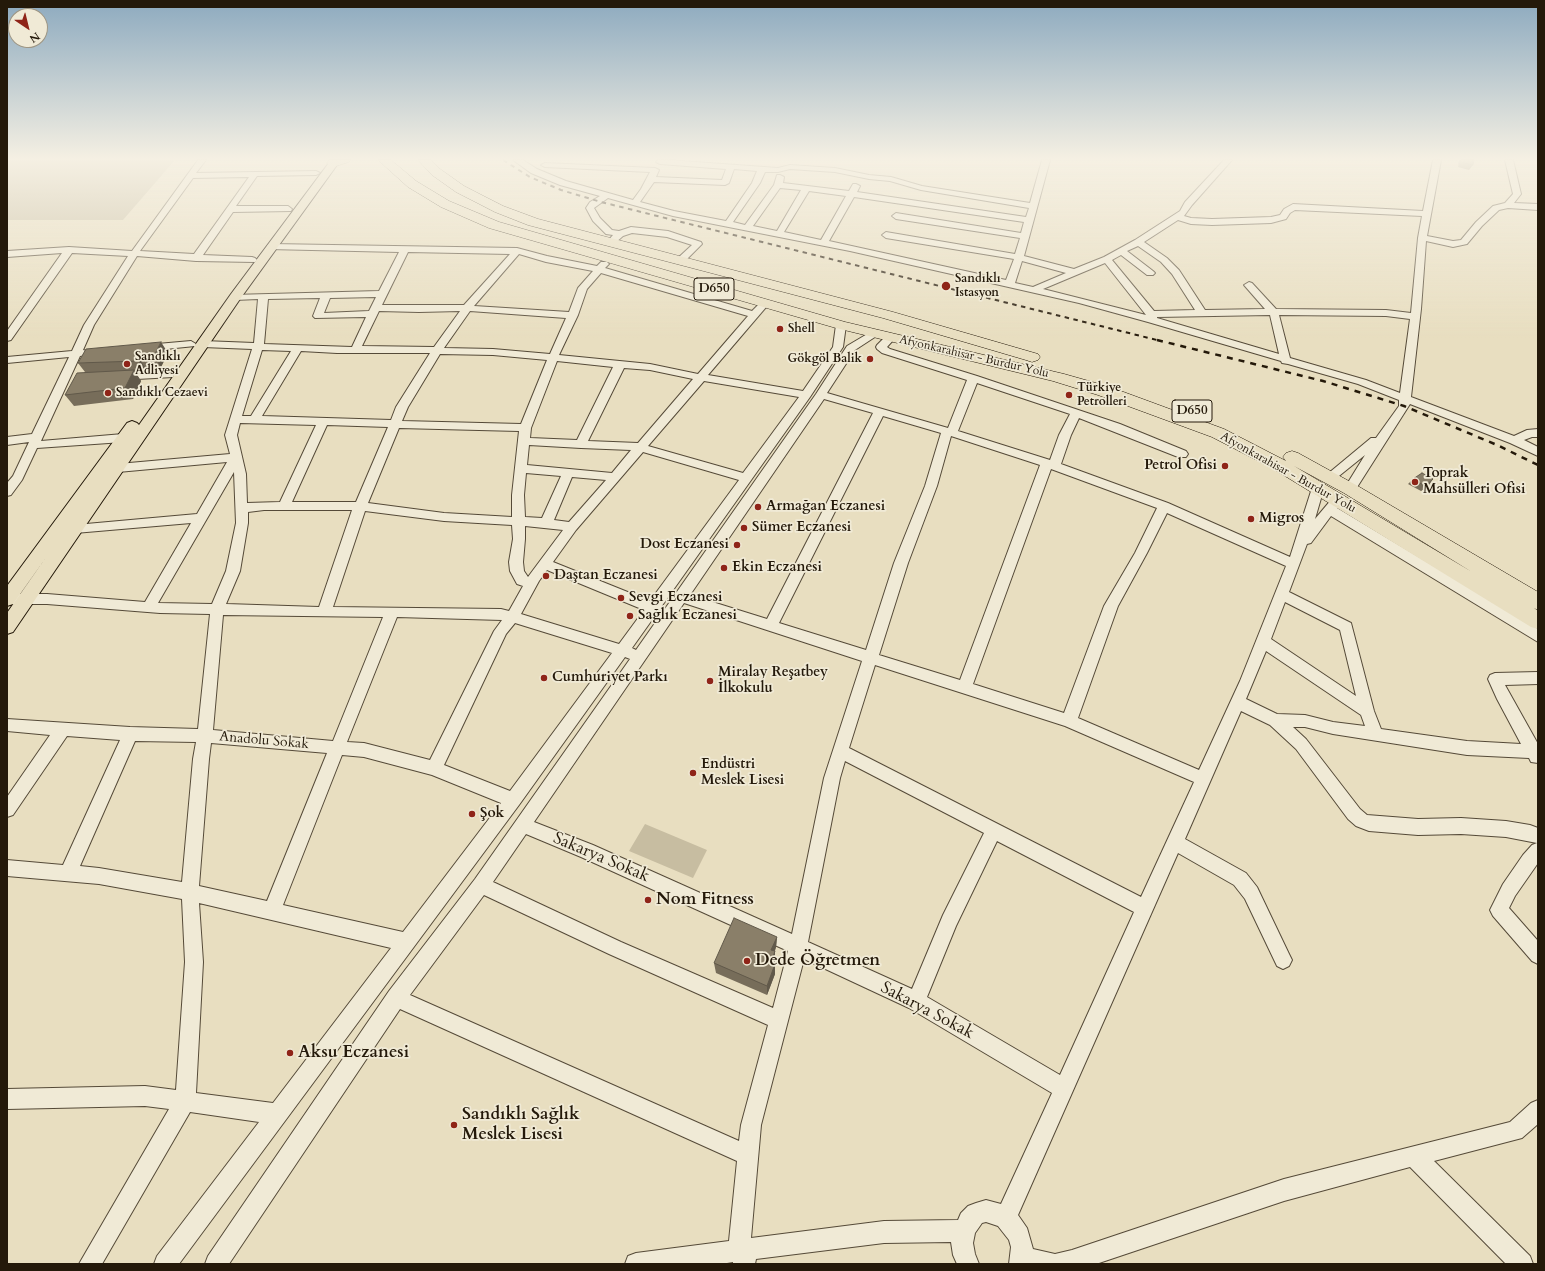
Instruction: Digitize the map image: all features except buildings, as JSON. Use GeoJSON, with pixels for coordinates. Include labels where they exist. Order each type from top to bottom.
{"type":"FeatureCollection","features":[{"type":"Feature","properties":{"kind":"highway","name":"Afyonkarahisar - Burdur Yolu"},"geometry":{"type":"LineString","coordinates":[[481,219],[524,234],[764,304],[841,325],[1058,377],[1137,402],[1218,433],[1278,464],[1324,483]]}},
{"type":"Feature","properties":{"kind":"highway","name":"Afyonkarahisar - Burdur Yolu"},"geometry":{"type":"LineString","coordinates":[[527,219],[548,227],[616,238],[1054,363],[1143,391],[1226,425],[1324,483],[1339,499],[1538,621]]}},
{"type":"Feature","properties":{"kind":"highway"},"geometry":{"type":"LineString","coordinates":[[841,325],[839,317],[844,311],[854,306]]}},
{"type":"Feature","properties":{"kind":"highway"},"geometry":{"type":"LineString","coordinates":[[882,335],[889,323],[888,315]]}},
{"type":"Feature","properties":{"kind":"highway","name":"Afyonkarahisar - Burdur Yolu"},"geometry":{"type":"LineString","coordinates":[[1339,499],[1538,602]]}},
{"type":"Feature","properties":{"kind":"main road"},"geometry":{"type":"LineString","coordinates":[[7,627],[118,468],[197,344],[281,219]]}},
{"type":"Feature","properties":{"kind":"main road"},"geometry":{"type":"LineString","coordinates":[[7,599],[169,375],[197,344],[235,297],[291,219]]}},
{"type":"Feature","properties":{"kind":"street"},"geometry":{"type":"LineString","coordinates":[[7,492],[18,477],[35,441],[68,380],[76,353],[89,324],[134,253],[158,219]]}},
{"type":"Feature","properties":{"kind":"street"},"geometry":{"type":"LineString","coordinates":[[196,258],[223,219]]}},
{"type":"Feature","properties":{"kind":"street"},"geometry":{"type":"LineString","coordinates":[[596,219],[616,238],[631,230],[668,234],[698,244],[684,257]]}},
{"type":"Feature","properties":{"kind":"street"},"geometry":{"type":"LineString","coordinates":[[705,219],[823,243],[886,235],[1024,236]]}},
{"type":"Feature","properties":{"kind":"street"},"geometry":{"type":"LineString","coordinates":[[728,224],[731,219]]}},
{"type":"Feature","properties":{"kind":"street"},"geometry":{"type":"LineString","coordinates":[[747,228],[753,219]]}},
{"type":"Feature","properties":{"kind":"street"},"geometry":{"type":"LineString","coordinates":[[778,234],[787,219]]}},
{"type":"Feature","properties":{"kind":"street"},"geometry":{"type":"LineString","coordinates":[[823,243],[837,219]]}},
{"type":"Feature","properties":{"kind":"street"},"geometry":{"type":"LineString","coordinates":[[886,235],[895,219]]}},
{"type":"Feature","properties":{"kind":"street"},"geometry":{"type":"LineString","coordinates":[[1010,284],[1020,257],[1024,236],[1030,220],[1025,219]]}},
{"type":"Feature","properties":{"kind":"street"},"geometry":{"type":"LineString","coordinates":[[1033,290],[1107,259],[1138,242],[1173,219]]}},
{"type":"Feature","properties":{"kind":"street"},"geometry":{"type":"LineString","coordinates":[[1185,219],[1212,222],[1274,219]]}},
{"type":"Feature","properties":{"kind":"street"},"geometry":{"type":"LineString","coordinates":[[1296,557],[1339,499],[1404,406],[1415,317],[1424,219]]}},
{"type":"Feature","properties":{"kind":"street"},"geometry":{"type":"LineString","coordinates":[[1422,238],[1453,244],[1464,242],[1484,219]]}},
{"type":"Feature","properties":{"kind":"street"},"geometry":{"type":"LineString","coordinates":[[886,235],[1020,257],[1074,272]]}},
{"type":"Feature","properties":{"kind":"street"},"geometry":{"type":"LineString","coordinates":[[886,235],[1010,284],[1152,317],[1286,360],[1362,382],[1514,440],[1538,452]]}},
{"type":"Feature","properties":{"kind":"street"},"geometry":{"type":"LineString","coordinates":[[1138,242],[1164,260],[1176,272],[1202,313]]}},
{"type":"Feature","properties":{"kind":"street"},"geometry":{"type":"LineString","coordinates":[[271,247],[517,251],[546,259],[598,269],[754,315]]}},
{"type":"Feature","properties":{"kind":"street"},"geometry":{"type":"LineString","coordinates":[[355,350],[405,249]]}},
{"type":"Feature","properties":{"kind":"street"},"geometry":{"type":"LineString","coordinates":[[7,338],[69,250]]}},
{"type":"Feature","properties":{"kind":"street"},"geometry":{"type":"LineString","coordinates":[[7,254],[69,250],[252,260]]}},
{"type":"Feature","properties":{"kind":"street"},"geometry":{"type":"LineString","coordinates":[[324,612],[360,506],[402,407],[437,350],[467,308],[517,251]]}},
{"type":"Feature","properties":{"kind":"street"},"geometry":{"type":"LineString","coordinates":[[1121,251],[1150,273]]}},
{"type":"Feature","properties":{"kind":"street"},"geometry":{"type":"LineString","coordinates":[[531,584],[522,580],[517,571],[519,521],[518,495],[525,428],[583,288],[598,269],[609,259]]}},
{"type":"Feature","properties":{"kind":"street"},"geometry":{"type":"LineString","coordinates":[[1107,259],[1152,317]]}},
{"type":"Feature","properties":{"kind":"street"},"geometry":{"type":"LineString","coordinates":[[1249,285],[1274,313],[1286,360]]}},
{"type":"Feature","properties":{"kind":"street"},"geometry":{"type":"LineString","coordinates":[[235,297],[383,294]]}},
{"type":"Feature","properties":{"kind":"street"},"geometry":{"type":"LineString","coordinates":[[326,295],[318,316],[374,311],[467,308],[573,315]]}},
{"type":"Feature","properties":{"kind":"street"},"geometry":{"type":"LineString","coordinates":[[90,1264],[185,1102],[194,962],[190,892],[201,759],[205,736],[217,609],[233,571],[242,523],[240,474],[231,435],[257,348],[263,296]]}},
{"type":"Feature","properties":{"kind":"street"},"geometry":{"type":"LineString","coordinates":[[434,768],[501,631],[512,617],[531,584],[545,564],[572,527],[764,304]]}},
{"type":"Feature","properties":{"kind":"street"},"geometry":{"type":"LineString","coordinates":[[1152,317],[1202,313],[1386,313],[1415,317]]}},
{"type":"Feature","properties":{"kind":"street"},"geometry":{"type":"LineString","coordinates":[[7,320],[20,320]]}},
{"type":"Feature","properties":{"kind":"street"},"geometry":{"type":"LineString","coordinates":[[216,1264],[396,998],[481,885],[680,597],[813,395],[838,347],[841,325]]}},
{"type":"Feature","properties":{"kind":"street"},"geometry":{"type":"LineString","coordinates":[[165,1264],[513,800],[746,478],[851,348],[882,335],[881,347],[886,352],[973,378],[1076,413],[1116,427],[1182,454]]}},
{"type":"Feature","properties":{"kind":"street"},"geometry":{"type":"LineString","coordinates":[[138,348],[197,344],[257,348],[493,352],[650,367],[700,377],[813,395],[950,432],[1050,465],[1164,506],[1296,557]]}},
{"type":"Feature","properties":{"kind":"street"},"geometry":{"type":"LineString","coordinates":[[255,420],[297,348]]}},
{"type":"Feature","properties":{"kind":"street"},"geometry":{"type":"LineString","coordinates":[[7,360],[92,352]]}},
{"type":"Feature","properties":{"kind":"street"},"geometry":{"type":"LineString","coordinates":[[581,444],[620,364]]}},
{"type":"Feature","properties":{"kind":"street"},"geometry":{"type":"LineString","coordinates":[[109,378],[169,375]]}},
{"type":"Feature","properties":{"kind":"street"},"geometry":{"type":"LineString","coordinates":[[743,1255],[748,1154],[751,1125],[798,947],[832,778],[901,564],[950,432],[973,378]]}},
{"type":"Feature","properties":{"kind":"street"},"geometry":{"type":"LineString","coordinates":[[771,626],[880,412]]}},
{"type":"Feature","properties":{"kind":"street"},"geometry":{"type":"LineString","coordinates":[[964,688],[1050,465],[1076,413]]}},
{"type":"Feature","properties":{"kind":"street"},"geometry":{"type":"LineString","coordinates":[[236,419],[525,428]]}},
{"type":"Feature","properties":{"kind":"street"},"geometry":{"type":"LineString","coordinates":[[284,506],[322,422]]}},
{"type":"Feature","properties":{"kind":"street"},"geometry":{"type":"LineString","coordinates":[[1514,440],[1531,433],[1538,432]]}},
{"type":"Feature","properties":{"kind":"street"},"geometry":{"type":"LineString","coordinates":[[1006,1218],[1145,908],[1176,843],[1238,702],[1324,483],[1384,434]]}},
{"type":"Feature","properties":{"kind":"street"},"geometry":{"type":"LineString","coordinates":[[7,441],[123,438]]}},
{"type":"Feature","properties":{"kind":"street"},"geometry":{"type":"LineString","coordinates":[[523,441],[640,447],[746,478]]}},
{"type":"Feature","properties":{"kind":"street"},"geometry":{"type":"LineString","coordinates":[[118,468],[236,457]]}},
{"type":"Feature","properties":{"kind":"street"},"geometry":{"type":"LineString","coordinates":[[149,607],[236,457]]}},
{"type":"Feature","properties":{"kind":"street"},"geometry":{"type":"LineString","coordinates":[[520,468],[616,477]]}},
{"type":"Feature","properties":{"kind":"street"},"geometry":{"type":"LineString","coordinates":[[546,523],[568,473]]}},
{"type":"Feature","properties":{"kind":"street"},"geometry":{"type":"LineString","coordinates":[[1339,499],[1538,636]]}},
{"type":"Feature","properties":{"kind":"street"},"geometry":{"type":"LineString","coordinates":[[241,508],[284,506],[360,506],[444,517],[546,523],[572,527]]}},
{"type":"Feature","properties":{"kind":"street"},"geometry":{"type":"LineString","coordinates":[[1069,721],[1111,606],[1141,553],[1164,506]]}},
{"type":"Feature","properties":{"kind":"street"},"geometry":{"type":"LineString","coordinates":[[75,529],[201,518]]}},
{"type":"Feature","properties":{"kind":"street"},"geometry":{"type":"LineString","coordinates":[[545,564],[653,608]]}},
{"type":"Feature","properties":{"kind":"street"},"geometry":{"type":"LineString","coordinates":[[1281,594],[1346,627],[1367,711],[1375,734]]}},
{"type":"Feature","properties":{"kind":"street"},"geometry":{"type":"LineString","coordinates":[[680,597],[1069,721],[1203,779]]}},
{"type":"Feature","properties":{"kind":"street"},"geometry":{"type":"LineString","coordinates":[[7,599],[47,599],[149,607],[324,612],[500,614],[639,656]]}},
{"type":"Feature","properties":{"kind":"street"},"geometry":{"type":"LineString","coordinates":[[272,910],[392,612]]}},
{"type":"Feature","properties":{"kind":"street"},"geometry":{"type":"LineString","coordinates":[[1263,641],[1367,711]]}},
{"type":"Feature","properties":{"kind":"street"},"geometry":{"type":"LineString","coordinates":[[1536,755],[1502,695],[1495,679],[1538,678]]}},
{"type":"Feature","properties":{"kind":"street"},"geometry":{"type":"LineString","coordinates":[[1238,702],[1275,720],[1301,744],[1354,814],[1362,821],[1369,823],[1418,827],[1461,826],[1506,829],[1530,833],[1538,836]]}},
{"type":"Feature","properties":{"kind":"street"},"geometry":{"type":"LineString","coordinates":[[1275,720],[1305,722],[1333,728],[1466,748],[1536,755]]}},
{"type":"Feature","properties":{"kind":"street","name":"Anadolu Sokak"},"geometry":{"type":"LineString","coordinates":[[7,725],[130,734],[205,736],[364,750],[434,768],[513,800]]}},
{"type":"Feature","properties":{"kind":"street"},"geometry":{"type":"LineString","coordinates":[[7,810],[63,729]]}},
{"type":"Feature","properties":{"kind":"street"},"geometry":{"type":"LineString","coordinates":[[68,873],[130,734]]}},
{"type":"Feature","properties":{"kind":"street"},"geometry":{"type":"LineString","coordinates":[[840,751],[1145,908]]}},
{"type":"Feature","properties":{"kind":"street","name":"Sakarya Sokak"},"geometry":{"type":"LineString","coordinates":[[522,825],[594,854],[916,1001],[1064,1089]]}},
{"type":"Feature","properties":{"kind":"street"},"geometry":{"type":"LineString","coordinates":[[916,1001],[949,921],[994,830]]}},
{"type":"Feature","properties":{"kind":"street"},"geometry":{"type":"LineString","coordinates":[[1176,843],[1240,879],[1251,893],[1282,960]]}},
{"type":"Feature","properties":{"kind":"street"},"geometry":{"type":"LineString","coordinates":[[1538,851],[1528,861],[1509,890],[1499,910],[1538,955]]}},
{"type":"Feature","properties":{"kind":"street"},"geometry":{"type":"LineString","coordinates":[[7,868],[99,876],[190,892],[406,942]]}},
{"type":"Feature","properties":{"kind":"street"},"geometry":{"type":"LineString","coordinates":[[481,885],[615,948],[779,1020]]}},
{"type":"Feature","properties":{"kind":"street"},"geometry":{"type":"LineString","coordinates":[[396,998],[748,1154]]}},
{"type":"Feature","properties":{"kind":"street"},"geometry":{"type":"LineString","coordinates":[[7,1099],[145,1096],[277,1114]]}},
{"type":"Feature","properties":{"kind":"street"},"geometry":{"type":"LineString","coordinates":[[1058,1264],[1072,1261],[1284,1190],[1515,1131],[1538,1110]]}},
{"type":"Feature","properties":{"kind":"street"},"geometry":{"type":"LineString","coordinates":[[1414,1156],[1522,1264]]}},
{"type":"Feature","properties":{"kind":"street"},"geometry":{"type":"LineString","coordinates":[[968,1264],[964,1255],[962,1243],[964,1231],[969,1221],[976,1214],[986,1211],[996,1213],[1006,1218],[1013,1226],[1022,1247],[1021,1261],[1052,1264]]}},
{"type":"Feature","properties":{"kind":"street"},"geometry":{"type":"LineString","coordinates":[[636,1264],[743,1255],[884,1232],[964,1231]]}},
{"type":"Feature","properties":{"kind":"shaded area"},"geometry":{"type":"Polygon","coordinates":[[[7,219],[124,219],[123,220],[7,219]]]}},
{"type":"Feature","properties":{"kind":"shaded area"},"geometry":{"type":"Polygon","coordinates":[[[645,824],[707,850],[693,878],[629,851],[645,824]]]}},
{"type":"Feature","properties":{"kind":"railway"},"geometry":{"type":"LineString","coordinates":[[671,219],[1161,341]]}},
{"type":"Feature","properties":{"kind":"railway"},"geometry":{"type":"LineString","coordinates":[[1157,340],[1323,381],[1404,406],[1497,445],[1538,465]]}},
{"type":"Feature","properties":{"kind":"place","name":"Sandıklı Istasyon"},"geometry":{"type":"Point","coordinates":[946,286]}},
{"type":"Feature","properties":{"kind":"place","name":"Shell"},"geometry":{"type":"Point","coordinates":[780,329]}},
{"type":"Feature","properties":{"kind":"place","name":"Gökgöl Balik"},"geometry":{"type":"Point","coordinates":[870,359]}},
{"type":"Feature","properties":{"kind":"place","name":"Sandıklı Adliyesi"},"geometry":{"type":"Point","coordinates":[127,364]}},
{"type":"Feature","properties":{"kind":"place","name":"Sandıklı Cezaevi"},"geometry":{"type":"Point","coordinates":[108,393]}},
{"type":"Feature","properties":{"kind":"place","name":"Türkiye Petrolleri"},"geometry":{"type":"Point","coordinates":[1069,395]}},
{"type":"Feature","properties":{"kind":"place","name":"Petrol Ofisi"},"geometry":{"type":"Point","coordinates":[1225,466]}},
{"type":"Feature","properties":{"kind":"place","name":"Toprak Mahsülleri Ofisi"},"geometry":{"type":"Point","coordinates":[1415,482]}},
{"type":"Feature","properties":{"kind":"place","name":"Armağan Eczanesi"},"geometry":{"type":"Point","coordinates":[758,507]}},
{"type":"Feature","properties":{"kind":"place","name":"Migros"},"geometry":{"type":"Point","coordinates":[1251,519]}},
{"type":"Feature","properties":{"kind":"place","name":"Sümer Eczanesi"},"geometry":{"type":"Point","coordinates":[744,528]}},
{"type":"Feature","properties":{"kind":"place","name":"Dost Eczanesi"},"geometry":{"type":"Point","coordinates":[737,545]}},
{"type":"Feature","properties":{"kind":"place","name":"Ekin Eczanesi"},"geometry":{"type":"Point","coordinates":[724,568]}},
{"type":"Feature","properties":{"kind":"place","name":"Daştan Eczanesi"},"geometry":{"type":"Point","coordinates":[546,576]}},
{"type":"Feature","properties":{"kind":"place","name":"Sevgi Eczanesi"},"geometry":{"type":"Point","coordinates":[621,598]}},
{"type":"Feature","properties":{"kind":"place","name":"Sağlık Eczanesi"},"geometry":{"type":"Point","coordinates":[630,616]}},
{"type":"Feature","properties":{"kind":"place","name":"Cumhuriyet Parkı"},"geometry":{"type":"Point","coordinates":[544,678]}},
{"type":"Feature","properties":{"kind":"place","name":"Miralay Reşatbey İlkokulu"},"geometry":{"type":"Point","coordinates":[710,681]}},
{"type":"Feature","properties":{"kind":"place","name":"Endüstri Meslek Lisesi"},"geometry":{"type":"Point","coordinates":[693,773]}},
{"type":"Feature","properties":{"kind":"place","name":"Şok"},"geometry":{"type":"Point","coordinates":[472,814]}},
{"type":"Feature","properties":{"kind":"place","name":"Nom Fitness"},"geometry":{"type":"Point","coordinates":[648,900]}},
{"type":"Feature","properties":{"kind":"place","name":"Dede Öğretmen"},"geometry":{"type":"Point","coordinates":[747,961]}},
{"type":"Feature","properties":{"kind":"place","name":"Aksu Eczanesi"},"geometry":{"type":"Point","coordinates":[290,1053]}},
{"type":"Feature","properties":{"kind":"place","name":"Sandıklı Sağlık Meslek Lisesi"},"geometry":{"type":"Point","coordinates":[454,1125]}}]}
